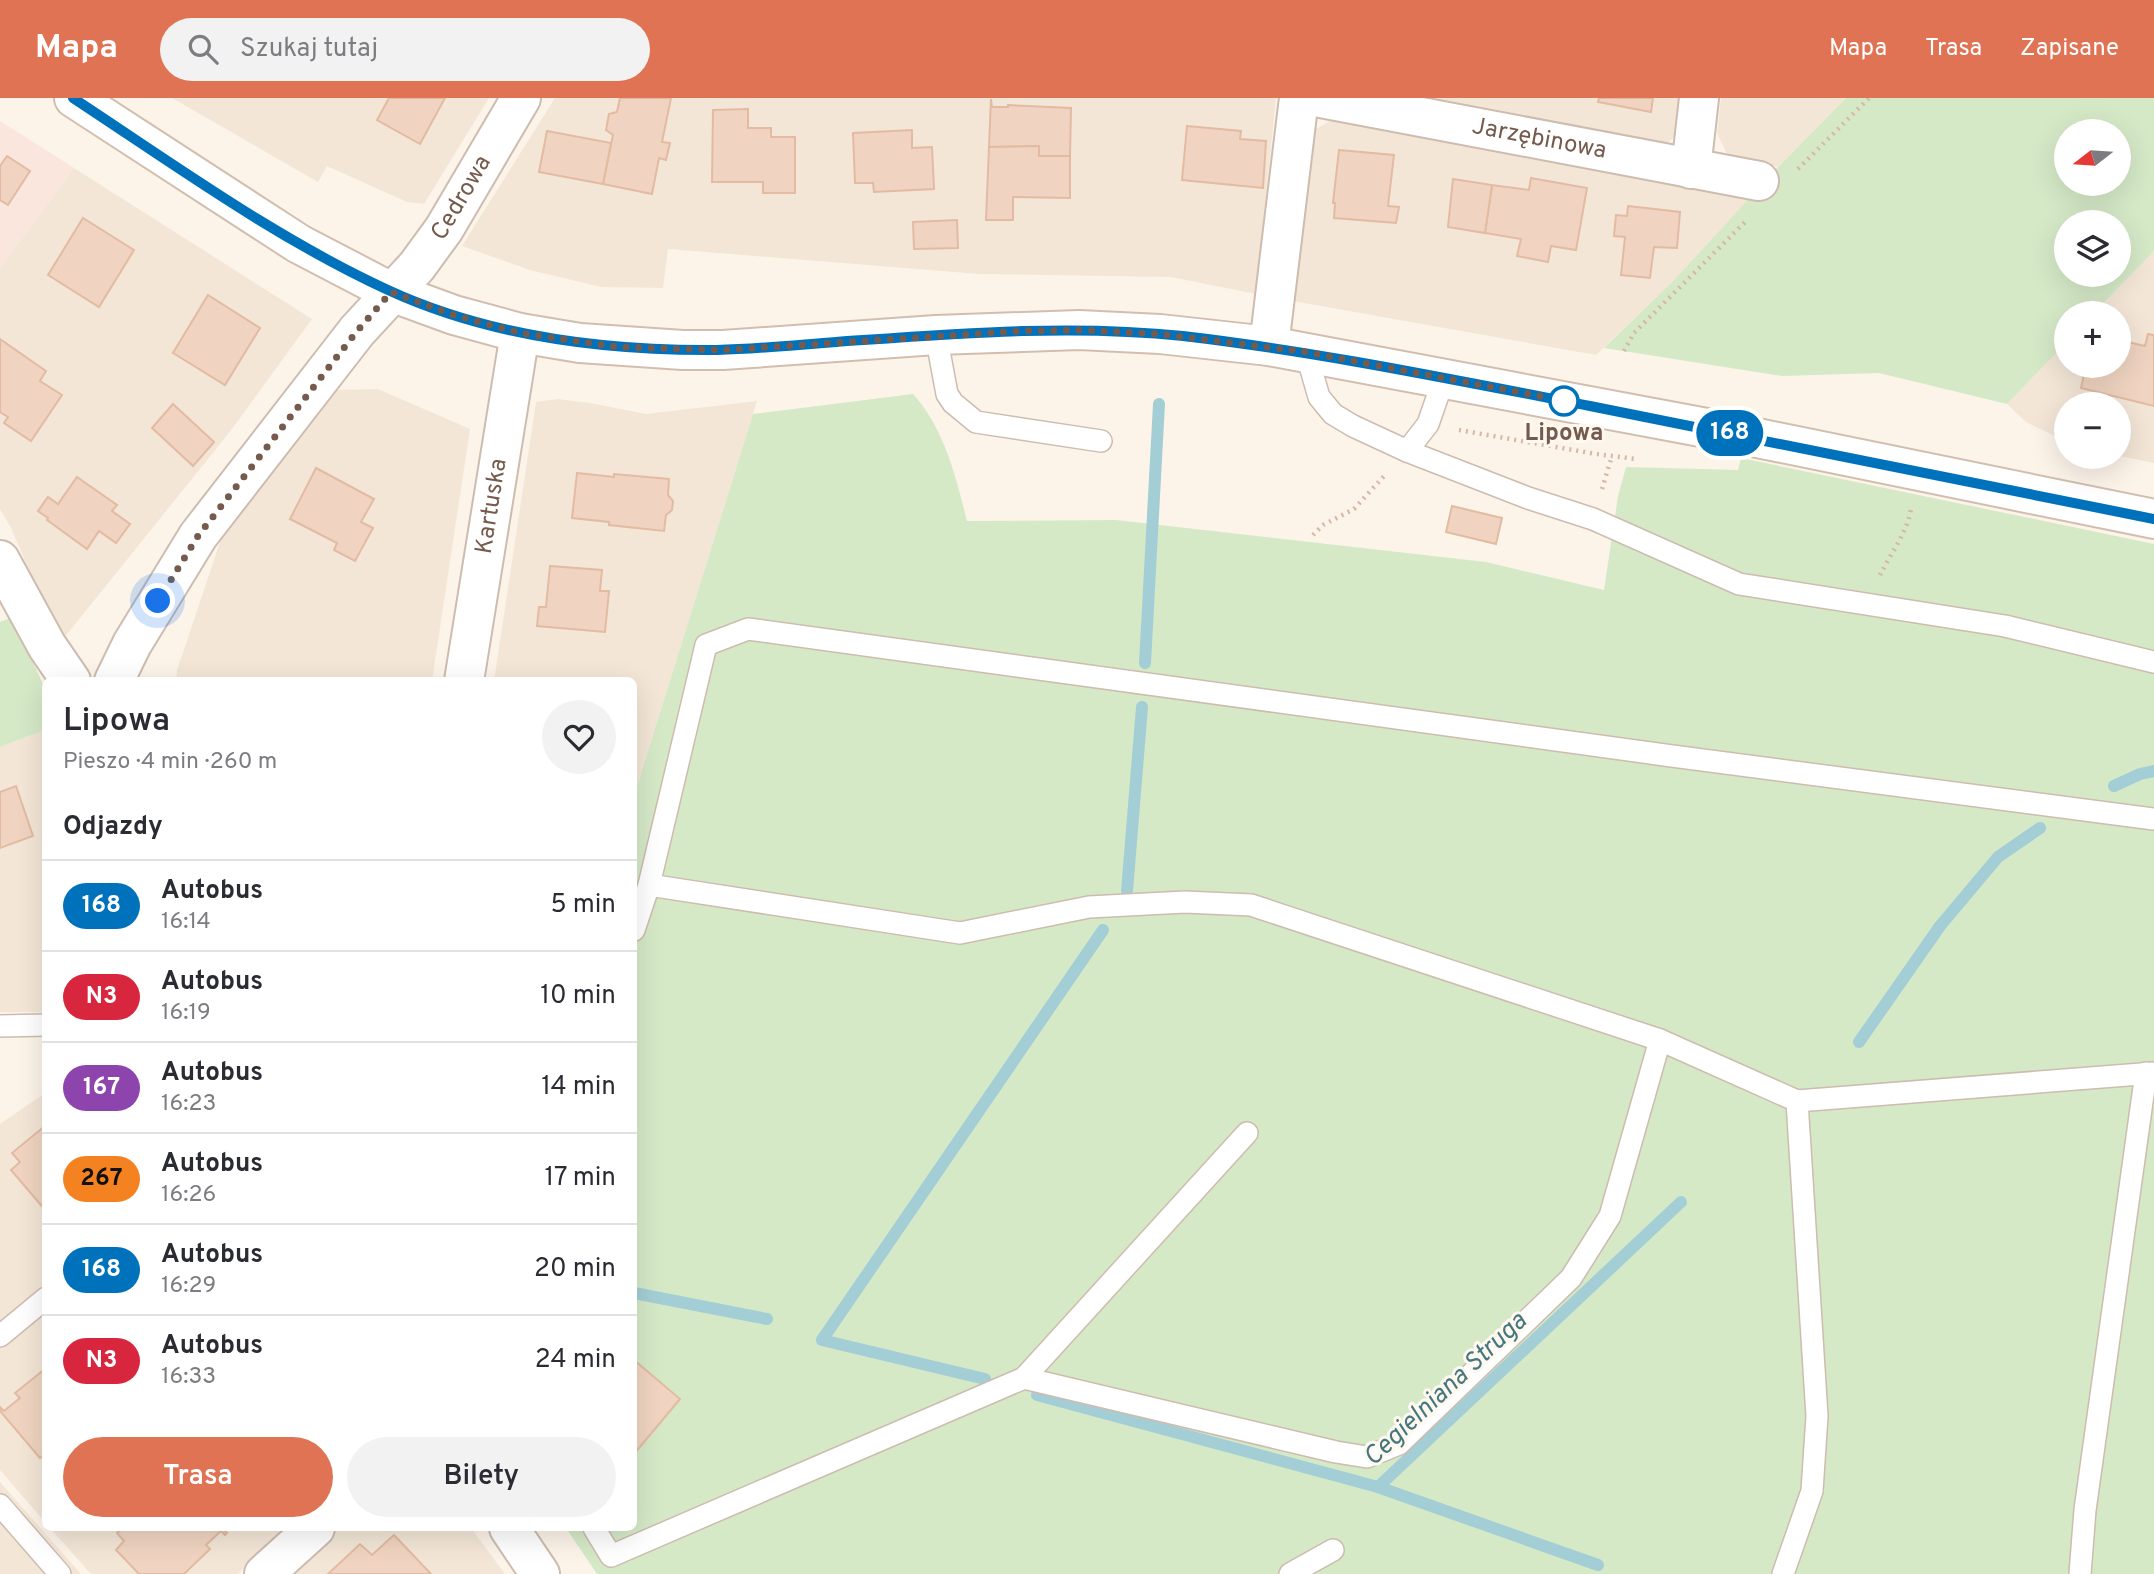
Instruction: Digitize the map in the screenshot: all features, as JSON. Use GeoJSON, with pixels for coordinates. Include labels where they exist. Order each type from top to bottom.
{"type":"FeatureCollection","features":[{"type":"Feature","properties":{"kind":"street"},"geometry":{"type":"LineString","coordinates":[[74,98],[299,244],[391,292],[454,315],[520,333],[592,344],[683,350],[723,350],[936,335],[1079,330],[1160,334],[1269,346],[1882,463],[2154,519]]}},
{"type":"Feature","properties":{"kind":"street","name":"Cedrowa"},"geometry":{"type":"LineString","coordinates":[[116,677],[132,644],[198,536],[357,331],[417,266],[444,229],[521,98]]}},
{"type":"Feature","properties":{"kind":"street"},"geometry":{"type":"LineString","coordinates":[[1269,346],[1299,98]]}},
{"type":"Feature","properties":{"kind":"street","name":"Jarzębinowa"},"geometry":{"type":"LineString","coordinates":[[1321,98],[1759,181]]}},
{"type":"Feature","properties":{"kind":"street"},"geometry":{"type":"LineString","coordinates":[[1691,169],[1699,98]]}},
{"type":"Feature","properties":{"kind":"street","name":"Kartuska"},"geometry":{"type":"LineString","coordinates":[[465,677],[520,333]]}},
{"type":"Feature","properties":{"kind":"street"},"geometry":{"type":"LineString","coordinates":[[3,574],[68,677]]}},
{"type":"Feature","properties":{"kind":"street"},"geometry":{"type":"LineString","coordinates":[[264,1574],[312,1531]]}},
{"type":"Feature","properties":{"kind":"street"},"geometry":{"type":"LineString","coordinates":[[511,1531],[540,1574]]}},
{"type":"Feature","properties":{"kind":"lane"},"geometry":{"type":"LineString","coordinates":[[936,335],[947,394],[953,403],[976,422],[1101,441]]}},
{"type":"Feature","properties":{"kind":"lane"},"geometry":{"type":"LineString","coordinates":[[1306,352],[1319,397],[1333,414],[1353,426],[1407,451],[1528,498],[1593,519],[1739,584],[2005,626],[2154,662]]}},
{"type":"Feature","properties":{"kind":"lane"},"geometry":{"type":"LineString","coordinates":[[1407,451],[1428,424],[1444,378]]}},
{"type":"Feature","properties":{"kind":"lane"},"geometry":{"type":"LineString","coordinates":[[637,921],[649,885],[706,645],[748,629],[2154,819]]}},
{"type":"Feature","properties":{"kind":"lane"},"geometry":{"type":"LineString","coordinates":[[649,885],[960,933],[1090,907],[1185,902],[1251,905],[1660,1040],[1797,1101],[2150,1073],[2085,1510],[2080,1574]]}},
{"type":"Feature","properties":{"kind":"lane"},"geometry":{"type":"LineString","coordinates":[[0,1026],[42,1024]]}},
{"type":"Feature","properties":{"kind":"lane"},"geometry":{"type":"LineString","coordinates":[[1024,1378],[1336,1452],[1367,1457],[1399,1444],[1571,1278],[1610,1216],[1660,1040]]}},
{"type":"Feature","properties":{"kind":"lane"},"geometry":{"type":"LineString","coordinates":[[1783,1574],[1812,1491],[1817,1416],[1797,1101]]}},
{"type":"Feature","properties":{"kind":"lane"},"geometry":{"type":"LineString","coordinates":[[611,1556],[1024,1378],[1247,1133]]}},
{"type":"Feature","properties":{"kind":"lane"},"geometry":{"type":"LineString","coordinates":[[0,1336],[42,1301]]}},
{"type":"Feature","properties":{"kind":"lane"},"geometry":{"type":"LineString","coordinates":[[0,1504],[60,1574]]}},
{"type":"Feature","properties":{"kind":"lane"},"geometry":{"type":"LineString","coordinates":[[596,1531],[623,1574]]}},
{"type":"Feature","properties":{"kind":"lane"},"geometry":{"type":"LineString","coordinates":[[1290,1574],[1333,1550]]}},
{"type":"Feature","properties":{"kind":"path"},"geometry":{"type":"LineString","coordinates":[[1313,535],[1323,525],[1354,509],[1407,451]]}},
{"type":"Feature","properties":{"kind":"path"},"geometry":{"type":"LineString","coordinates":[[1865,604],[1908,526],[1912,497]]}},
{"type":"Feature","properties":{"kind":"shaded area"},"geometry":{"type":"Polygon","coordinates":[[[172,98],[489,98],[424,204],[407,202],[327,166],[318,182],[172,98]]]}},
{"type":"Feature","properties":{"kind":"shaded area"},"geometry":{"type":"Polygon","coordinates":[[[555,98],[1276,98],[1256,294],[1171,277],[979,274],[668,249],[663,288],[601,287],[530,270],[462,246],[555,98]]]}},
{"type":"Feature","properties":{"kind":"shaded area"},"geometry":{"type":"Polygon","coordinates":[[[1408,98],[1684,98],[1681,130],[1664,145],[1408,98]]]}},
{"type":"Feature","properties":{"kind":"shaded area"},"geometry":{"type":"Polygon","coordinates":[[[1721,98],[1846,98],[1778,167],[1729,158],[1717,133],[1721,98]]]}},
{"type":"Feature","properties":{"kind":"shaded area"},"geometry":{"type":"Polygon","coordinates":[[[1334,119],[1749,199],[1674,280],[1596,355],[1293,301],[1310,132],[1334,119]]]}},
{"type":"Feature","properties":{"kind":"shaded area"},"geometry":{"type":"Polygon","coordinates":[[[0,121],[74,168],[0,268],[0,121]]]}},
{"type":"Feature","properties":{"kind":"shaded area"},"geometry":{"type":"Polygon","coordinates":[[[74,168],[312,319],[232,429],[60,643],[11,528],[0,509],[0,268],[74,168]]]}},
{"type":"Feature","properties":{"kind":"shaded area"},"geometry":{"type":"Polygon","coordinates":[[[2154,251],[2154,463],[2131,458],[2131,392],[2054,392],[2054,436],[2026,422],[2007,404],[2054,355],[2054,378],[2131,378],[2131,301],[2106,301],[2119,287],[2131,287],[2131,275],[2154,251]]]}},
{"type":"Feature","properties":{"kind":"shaded area"},"geometry":{"type":"Polygon","coordinates":[[[378,389],[470,429],[433,677],[176,677],[226,524],[331,390],[378,389]]]}},
{"type":"Feature","properties":{"kind":"shaded area"},"geometry":{"type":"Polygon","coordinates":[[[558,399],[646,414],[757,401],[637,786],[637,677],[495,677],[536,402],[558,399]]]}},
{"type":"Feature","properties":{"kind":"shaded area"},"geometry":{"type":"Polygon","coordinates":[[[42,731],[42,1012],[0,1012],[0,747],[42,731]]]}},
{"type":"Feature","properties":{"kind":"shaded area"},"geometry":{"type":"Polygon","coordinates":[[[42,1095],[42,1519],[0,1470],[0,1124],[42,1095]]]}},
{"type":"Feature","properties":{"kind":"shaded area"},"geometry":{"type":"Polygon","coordinates":[[[0,1482],[81,1574],[0,1574],[0,1482]]]}},
{"type":"Feature","properties":{"kind":"shaded area"},"geometry":{"type":"Polygon","coordinates":[[[53,1531],[284,1531],[238,1574],[91,1574],[53,1531]]]}},
{"type":"Feature","properties":{"kind":"shaded area"},"geometry":{"type":"Polygon","coordinates":[[[328,1531],[473,1531],[505,1574],[282,1574],[328,1531]]]}},
{"type":"Feature","properties":{"kind":"green space"},"geometry":{"type":"Polygon","coordinates":[[[1846,98],[2154,98],[2154,251],[2131,275],[2131,210],[2054,210],[2054,287],[2119,287],[2106,301],[2054,301],[2054,355],[2007,404],[1879,373],[1782,376],[1604,348],[1674,280],[1846,98]]]}},
{"type":"Feature","properties":{"kind":"green space"},"geometry":{"type":"Polygon","coordinates":[[[913,394],[924,407],[941,438],[967,521],[1116,520],[1486,562],[1604,590],[1618,496],[1626,467],[1738,470],[1741,458],[2154,544],[2154,1574],[597,1574],[568,1531],[637,1531],[637,786],[753,414],[913,394]]]}},
{"type":"Feature","properties":{"kind":"green space"},"geometry":{"type":"Polygon","coordinates":[[[13,617],[42,682],[42,731],[0,747],[0,622],[13,617]]]}},
{"type":"Feature","properties":{"kind":"building"},"geometry":{"type":"Polygon","coordinates":[[[389,98],[445,98],[420,144],[377,120],[389,98]]]}},
{"type":"Feature","properties":{"kind":"building"},"geometry":{"type":"Polygon","coordinates":[[[620,98],[671,98],[662,142],[670,143],[666,160],[659,158],[652,194],[603,184],[613,135],[606,130],[609,114],[617,112],[620,98]]]}},
{"type":"Feature","properties":{"kind":"building"},"geometry":{"type":"Polygon","coordinates":[[[1599,98],[1653,98],[1651,112],[1598,102],[1599,98]]]}},
{"type":"Feature","properties":{"kind":"building"},"geometry":{"type":"Polygon","coordinates":[[[991,99],[992,107],[1008,105],[1071,108],[1070,156],[1039,156],[1039,146],[989,147],[991,99]]]}},
{"type":"Feature","properties":{"kind":"building"},"geometry":{"type":"Polygon","coordinates":[[[748,109],[748,128],[771,128],[771,137],[795,137],[795,193],[763,193],[763,182],[712,182],[713,110],[748,109]]]}},
{"type":"Feature","properties":{"kind":"building"},"geometry":{"type":"Polygon","coordinates":[[[1187,126],[1241,131],[1240,139],[1266,141],[1263,188],[1182,180],[1187,126]]]}},
{"type":"Feature","properties":{"kind":"building"},"geometry":{"type":"Polygon","coordinates":[[[912,130],[912,148],[932,147],[934,189],[874,192],[873,183],[855,183],[853,133],[912,130]]]}},
{"type":"Feature","properties":{"kind":"building"},"geometry":{"type":"Polygon","coordinates":[[[547,131],[611,143],[603,184],[539,172],[547,131]]]}},
{"type":"Feature","properties":{"kind":"building"},"geometry":{"type":"Polygon","coordinates":[[[1039,146],[1039,156],[1070,156],[1070,198],[1013,197],[1013,220],[986,220],[989,147],[1039,146]]]}},
{"type":"Feature","properties":{"kind":"building"},"geometry":{"type":"Polygon","coordinates":[[[1339,150],[1394,155],[1388,206],[1399,207],[1396,223],[1334,218],[1339,150]]]}},
{"type":"Feature","properties":{"kind":"building"},"geometry":{"type":"Polygon","coordinates":[[[7,156],[30,171],[8,205],[0,200],[0,166],[7,156]]]}},
{"type":"Feature","properties":{"kind":"building"},"geometry":{"type":"Polygon","coordinates":[[[1531,178],[1587,188],[1576,250],[1551,246],[1548,262],[1517,256],[1521,239],[1485,233],[1492,185],[1529,190],[1531,178]]]}},
{"type":"Feature","properties":{"kind":"building"},"geometry":{"type":"Polygon","coordinates":[[[1453,179],[1492,185],[1485,233],[1448,227],[1453,179]]]}},
{"type":"Feature","properties":{"kind":"building"},"geometry":{"type":"Polygon","coordinates":[[[1628,206],[1680,212],[1677,248],[1654,247],[1650,278],[1621,275],[1625,237],[1614,236],[1616,215],[1627,216],[1628,206]]]}},
{"type":"Feature","properties":{"kind":"building"},"geometry":{"type":"Polygon","coordinates":[[[83,218],[134,250],[99,307],[48,275],[83,218]]]}},
{"type":"Feature","properties":{"kind":"building"},"geometry":{"type":"Polygon","coordinates":[[[957,220],[958,248],[914,249],[913,222],[957,220]]]}},
{"type":"Feature","properties":{"kind":"building"},"geometry":{"type":"Polygon","coordinates":[[[208,295],[260,328],[225,385],[173,353],[208,295]]]}},
{"type":"Feature","properties":{"kind":"building"},"geometry":{"type":"Polygon","coordinates":[[[2148,334],[2154,335],[2154,406],[2131,400],[2131,392],[2097,392],[2081,388],[2083,378],[2131,378],[2131,343],[2145,346],[2148,334]]]}},
{"type":"Feature","properties":{"kind":"building"},"geometry":{"type":"Polygon","coordinates":[[[0,339],[46,371],[40,381],[62,395],[31,441],[4,423],[8,417],[0,412],[0,339]]]}},
{"type":"Feature","properties":{"kind":"building"},"geometry":{"type":"Polygon","coordinates":[[[173,404],[214,442],[193,466],[152,428],[173,404]]]}},
{"type":"Feature","properties":{"kind":"building"},"geometry":{"type":"Polygon","coordinates":[[[316,468],[374,499],[361,522],[373,528],[355,561],[334,550],[337,543],[290,519],[316,468]]]}},
{"type":"Feature","properties":{"kind":"building"},"geometry":{"type":"Polygon","coordinates":[[[577,473],[669,479],[668,495],[673,501],[672,510],[666,515],[664,531],[572,518],[577,473]]]}},
{"type":"Feature","properties":{"kind":"building"},"geometry":{"type":"Polygon","coordinates":[[[77,477],[117,505],[112,511],[130,524],[116,543],[99,531],[87,549],[38,511],[48,497],[58,504],[77,477]]]}},
{"type":"Feature","properties":{"kind":"building"},"geometry":{"type":"Polygon","coordinates":[[[1452,506],[1502,518],[1496,544],[1446,532],[1452,506]]]}},
{"type":"Feature","properties":{"kind":"building"},"geometry":{"type":"Polygon","coordinates":[[[550,566],[602,570],[600,591],[609,591],[605,632],[537,626],[539,607],[546,607],[550,566]]]}},
{"type":"Feature","properties":{"kind":"building"},"geometry":{"type":"Polygon","coordinates":[[[16,786],[33,836],[0,848],[0,792],[16,786]]]}},
{"type":"Feature","properties":{"kind":"building"},"geometry":{"type":"Polygon","coordinates":[[[42,1128],[42,1206],[11,1170],[20,1162],[12,1153],[42,1128]]]}},
{"type":"Feature","properties":{"kind":"building"},"geometry":{"type":"Polygon","coordinates":[[[637,1363],[680,1399],[637,1450],[637,1363]]]}},
{"type":"Feature","properties":{"kind":"building"},"geometry":{"type":"Polygon","coordinates":[[[42,1371],[40,1458],[0,1411],[0,1407],[4,1411],[20,1398],[15,1393],[42,1371]]]}},
{"type":"Feature","properties":{"kind":"building"},"geometry":{"type":"Polygon","coordinates":[[[221,1531],[206,1545],[210,1549],[184,1574],[139,1574],[116,1550],[124,1541],[117,1533],[221,1531]]]}},
{"type":"Feature","properties":{"kind":"building"},"geometry":{"type":"Polygon","coordinates":[[[394,1535],[431,1574],[328,1574],[360,1544],[372,1555],[394,1535]]]}},
{"type":"Feature","properties":{"kind":"waterway"},"geometry":{"type":"LineString","coordinates":[[1145,663],[1159,404]]}},
{"type":"Feature","properties":{"kind":"waterway"},"geometry":{"type":"LineString","coordinates":[[1127,891],[1142,707]]}},
{"type":"Feature","properties":{"kind":"waterway","name":"Cegielniana Struga"},"geometry":{"type":"LineString","coordinates":[[2114,786],[2140,774],[2154,771]]}},
{"type":"Feature","properties":{"kind":"waterway","name":"Cegielniana Struga"},"geometry":{"type":"LineString","coordinates":[[1859,1042],[1940,926],[1998,857],[2040,828]]}},
{"type":"Feature","properties":{"kind":"waterway"},"geometry":{"type":"LineString","coordinates":[[985,1379],[822,1340],[1103,930]]}},
{"type":"Feature","properties":{"kind":"waterway","name":"Cegielniana Struga"},"geometry":{"type":"LineString","coordinates":[[1378,1487],[1681,1202]]}},
{"type":"Feature","properties":{"kind":"waterway","name":"Cegielniana Struga"},"geometry":{"type":"LineString","coordinates":[[637,1294],[767,1319]]}},
{"type":"Feature","properties":{"kind":"waterway","name":"Cegielniana Struga"},"geometry":{"type":"LineString","coordinates":[[1037,1395],[1378,1487],[1598,1565]]}},
{"type":"Feature","properties":{"kind":"bus line","name":"168"},"geometry":{"type":"LineString","coordinates":[[73,98],[299,244],[391,292],[454,315],[520,333],[580,343],[683,350],[723,350],[936,335],[1079,330],[1160,334],[1269,346],[1733,433],[2154,519]]}},
{"type":"Feature","properties":{"kind":"place","name":"Lipowa"},"geometry":{"type":"Point","coordinates":[1564,401]}},
{"type":"Feature","properties":{"kind":"route"},"geometry":{"type":"LineString","coordinates":[[158,601],[198,536],[357,331],[391,292],[454,315],[520,333],[619,347],[723,350],[1020,331],[1079,330],[1160,334],[1306,352],[1571,402],[1564,401]]}}]}
